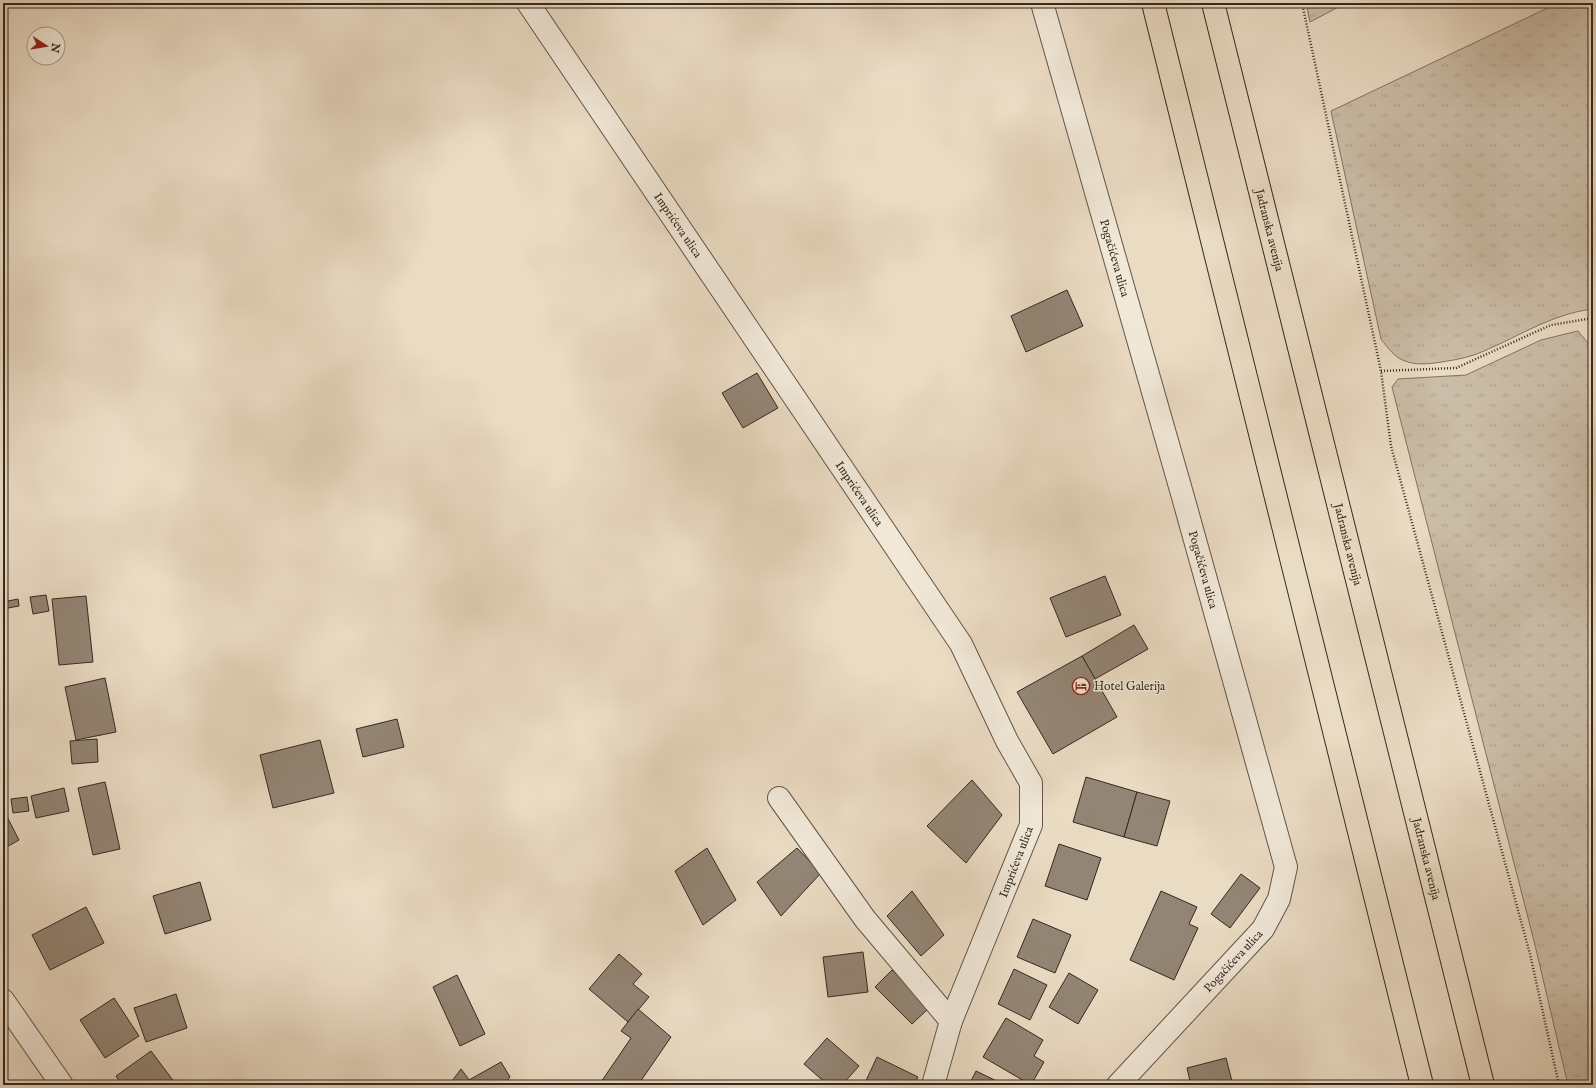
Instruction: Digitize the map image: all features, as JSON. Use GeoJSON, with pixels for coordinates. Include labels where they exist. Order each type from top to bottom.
{"type":"FeatureCollection","features":[{"type":"Feature","properties":{"kind":"main road"},"geometry":{"type":"LineString","coordinates":[[1153,3],[1422,1085]]}},
{"type":"Feature","properties":{"kind":"main road","name":"Jadranska avenija"},"geometry":{"type":"LineString","coordinates":[[1213,3],[1483,1085]]}},
{"type":"Feature","properties":{"kind":"street","name":"Imprićeva ulica"},"geometry":{"type":"LineString","coordinates":[[528,3],[961,644],[1007,741],[1031,783],[1031,825],[951,1021],[933,1085]]}},
{"type":"Feature","properties":{"kind":"street","name":"Pogačićeva ulica"},"geometry":{"type":"LineString","coordinates":[[1042,3],[1179,482],[1286,867],[1279,899],[1263,929],[1119,1085]]}},
{"type":"Feature","properties":{"kind":"street"},"geometry":{"type":"LineString","coordinates":[[779,798],[865,918],[951,1021]]}},
{"type":"Feature","properties":{"kind":"street"},"geometry":{"type":"LineString","coordinates":[[3,1000],[62,1085]]}},
{"type":"Feature","properties":{"kind":"path"},"geometry":{"type":"LineString","coordinates":[[1302,3],[1381,371],[1391,446],[1530,954],[1559,1085]]}},
{"type":"Feature","properties":{"kind":"path"},"geometry":{"type":"LineString","coordinates":[[1381,371],[1456,368],[1551,325],[1593,318]]}},
{"type":"Feature","properties":{"kind":"green space"},"geometry":{"type":"Polygon","coordinates":[[[1306,3],[1346,3],[1310,22],[1306,3]]]}},
{"type":"Feature","properties":{"kind":"green space"},"geometry":{"type":"Polygon","coordinates":[[[1558,3],[1593,3],[1593,309],[1561,316],[1489,349],[1460,359],[1424,364],[1401,360],[1381,339],[1331,111],[1558,3]]]}},
{"type":"Feature","properties":{"kind":"green space"},"geometry":{"type":"Polygon","coordinates":[[[1578,331],[1593,349],[1593,1035],[1591,1036],[1593,1047],[1593,1085],[1568,1085],[1535,945],[1392,387],[1398,379],[1466,375],[1541,340],[1578,331]]]}},
{"type":"Feature","properties":{"kind":"building"},"geometry":{"type":"Polygon","coordinates":[[[1067,290],[1083,326],[1026,352],[1011,316],[1067,290]]]}},
{"type":"Feature","properties":{"kind":"building"},"geometry":{"type":"Polygon","coordinates":[[[757,373],[778,408],[743,428],[722,393],[757,373]]]}},
{"type":"Feature","properties":{"kind":"building"},"geometry":{"type":"Polygon","coordinates":[[[1105,576],[1121,615],[1066,637],[1050,598],[1105,576]]]}},
{"type":"Feature","properties":{"kind":"building"},"geometry":{"type":"Polygon","coordinates":[[[46,595],[49,611],[33,614],[30,597],[46,595]]]}},
{"type":"Feature","properties":{"kind":"building"},"geometry":{"type":"Polygon","coordinates":[[[86,596],[93,662],[59,665],[52,599],[86,596]]]}},
{"type":"Feature","properties":{"kind":"building"},"geometry":{"type":"Polygon","coordinates":[[[18,599],[19,606],[3,609],[3,602],[18,599]]]}},
{"type":"Feature","properties":{"kind":"building"},"geometry":{"type":"Polygon","coordinates":[[[1134,625],[1148,649],[1095,679],[1082,656],[1134,625]]]}},
{"type":"Feature","properties":{"kind":"building"},"geometry":{"type":"Polygon","coordinates":[[[1082,656],[1117,717],[1053,754],[1017,692],[1082,656]]]}},
{"type":"Feature","properties":{"kind":"building"},"geometry":{"type":"Polygon","coordinates":[[[105,678],[116,732],[76,740],[65,687],[105,678]]]}},
{"type":"Feature","properties":{"kind":"building"},"geometry":{"type":"Polygon","coordinates":[[[397,719],[404,747],[363,757],[356,729],[397,719]]]}},
{"type":"Feature","properties":{"kind":"building"},"geometry":{"type":"Polygon","coordinates":[[[97,739],[98,762],[72,764],[70,741],[97,739]]]}},
{"type":"Feature","properties":{"kind":"building"},"geometry":{"type":"Polygon","coordinates":[[[320,740],[334,793],[273,808],[260,755],[320,740]]]}},
{"type":"Feature","properties":{"kind":"building"},"geometry":{"type":"Polygon","coordinates":[[[1086,777],[1137,792],[1124,837],[1073,822],[1086,777]]]}},
{"type":"Feature","properties":{"kind":"building"},"geometry":{"type":"Polygon","coordinates":[[[972,780],[1002,815],[966,863],[927,826],[972,780]]]}},
{"type":"Feature","properties":{"kind":"building"},"geometry":{"type":"Polygon","coordinates":[[[105,782],[120,849],[93,855],[78,788],[105,782]]]}},
{"type":"Feature","properties":{"kind":"building"},"geometry":{"type":"Polygon","coordinates":[[[64,788],[69,811],[36,818],[31,796],[64,788]]]}},
{"type":"Feature","properties":{"kind":"building"},"geometry":{"type":"Polygon","coordinates":[[[1137,792],[1170,801],[1157,846],[1124,837],[1137,792]]]}},
{"type":"Feature","properties":{"kind":"building"},"geometry":{"type":"Polygon","coordinates":[[[27,797],[29,811],[13,813],[11,799],[27,797]]]}},
{"type":"Feature","properties":{"kind":"building"},"geometry":{"type":"Polygon","coordinates":[[[3,809],[19,840],[3,849],[3,809]]]}},
{"type":"Feature","properties":{"kind":"building"},"geometry":{"type":"Polygon","coordinates":[[[1059,844],[1101,858],[1087,900],[1045,886],[1059,844]]]}},
{"type":"Feature","properties":{"kind":"building"},"geometry":{"type":"Polygon","coordinates":[[[707,848],[736,900],[703,925],[675,871],[707,848]]]}},
{"type":"Feature","properties":{"kind":"building"},"geometry":{"type":"Polygon","coordinates":[[[797,848],[821,873],[781,916],[757,882],[797,848]]]}},
{"type":"Feature","properties":{"kind":"building"},"geometry":{"type":"Polygon","coordinates":[[[1241,874],[1260,888],[1230,928],[1211,914],[1241,874]]]}},
{"type":"Feature","properties":{"kind":"building"},"geometry":{"type":"Polygon","coordinates":[[[200,882],[211,920],[165,934],[153,896],[200,882]]]}},
{"type":"Feature","properties":{"kind":"building"},"geometry":{"type":"Polygon","coordinates":[[[912,891],[944,935],[921,956],[887,916],[912,891]]]}},
{"type":"Feature","properties":{"kind":"building"},"geometry":{"type":"Polygon","coordinates":[[[1161,891],[1197,907],[1189,924],[1198,928],[1174,980],[1130,960],[1161,891]]]}},
{"type":"Feature","properties":{"kind":"building"},"geometry":{"type":"Polygon","coordinates":[[[86,907],[104,943],[50,970],[32,935],[86,907]]]}},
{"type":"Feature","properties":{"kind":"building"},"geometry":{"type":"Polygon","coordinates":[[[1033,919],[1071,935],[1055,973],[1017,957],[1033,919]]]}},
{"type":"Feature","properties":{"kind":"building"},"geometry":{"type":"Polygon","coordinates":[[[863,952],[868,992],[828,997],[823,957],[863,952]]]}},
{"type":"Feature","properties":{"kind":"building"},"geometry":{"type":"Polygon","coordinates":[[[619,954],[642,974],[633,984],[649,997],[628,1022],[589,989],[619,954]]]}},
{"type":"Feature","properties":{"kind":"building"},"geometry":{"type":"Polygon","coordinates":[[[1014,969],[1047,985],[1030,1020],[998,1004],[1014,969]]]}},
{"type":"Feature","properties":{"kind":"building"},"geometry":{"type":"Polygon","coordinates":[[[892,970],[929,1008],[912,1024],[875,987],[892,970]]]}},
{"type":"Feature","properties":{"kind":"building"},"geometry":{"type":"Polygon","coordinates":[[[1069,973],[1098,990],[1078,1024],[1049,1007],[1069,973]]]}},
{"type":"Feature","properties":{"kind":"building"},"geometry":{"type":"Polygon","coordinates":[[[457,975],[485,1034],[460,1046],[433,987],[457,975]]]}},
{"type":"Feature","properties":{"kind":"building"},"geometry":{"type":"Polygon","coordinates":[[[176,994],[187,1028],[146,1042],[134,1008],[176,994]]]}},
{"type":"Feature","properties":{"kind":"building"},"geometry":{"type":"Polygon","coordinates":[[[114,998],[139,1036],[105,1058],[80,1020],[114,998]]]}},
{"type":"Feature","properties":{"kind":"building"},"geometry":{"type":"Polygon","coordinates":[[[638,1009],[671,1037],[638,1085],[599,1085],[631,1038],[621,1031],[638,1009]]]}},
{"type":"Feature","properties":{"kind":"building"},"geometry":{"type":"Polygon","coordinates":[[[1006,1018],[1043,1040],[1034,1056],[1044,1062],[1031,1085],[983,1057],[1006,1018]]]}},
{"type":"Feature","properties":{"kind":"building"},"geometry":{"type":"Polygon","coordinates":[[[827,1038],[859,1066],[842,1085],[828,1085],[804,1064],[827,1038]]]}},
{"type":"Feature","properties":{"kind":"building"},"geometry":{"type":"Polygon","coordinates":[[[151,1051],[175,1083],[172,1085],[122,1085],[116,1076],[151,1051]]]}},
{"type":"Feature","properties":{"kind":"building"},"geometry":{"type":"Polygon","coordinates":[[[877,1057],[918,1077],[914,1085],[864,1085],[877,1057]]]}},
{"type":"Feature","properties":{"kind":"building"},"geometry":{"type":"Polygon","coordinates":[[[1226,1058],[1233,1085],[1191,1085],[1187,1068],[1226,1058]]]}},
{"type":"Feature","properties":{"kind":"building"},"geometry":{"type":"Polygon","coordinates":[[[501,1062],[510,1077],[504,1085],[473,1085],[469,1080],[501,1062]]]}},
{"type":"Feature","properties":{"kind":"building"},"geometry":{"type":"Polygon","coordinates":[[[461,1069],[473,1085],[449,1085],[461,1069]]]}},
{"type":"Feature","properties":{"kind":"building"},"geometry":{"type":"Polygon","coordinates":[[[976,1071],[1005,1085],[969,1085],[976,1071]]]}},
{"type":"Feature","properties":{"kind":"place","name":"Hotel Galerija"},"geometry":{"type":"Point","coordinates":[1081,686]}}]}
